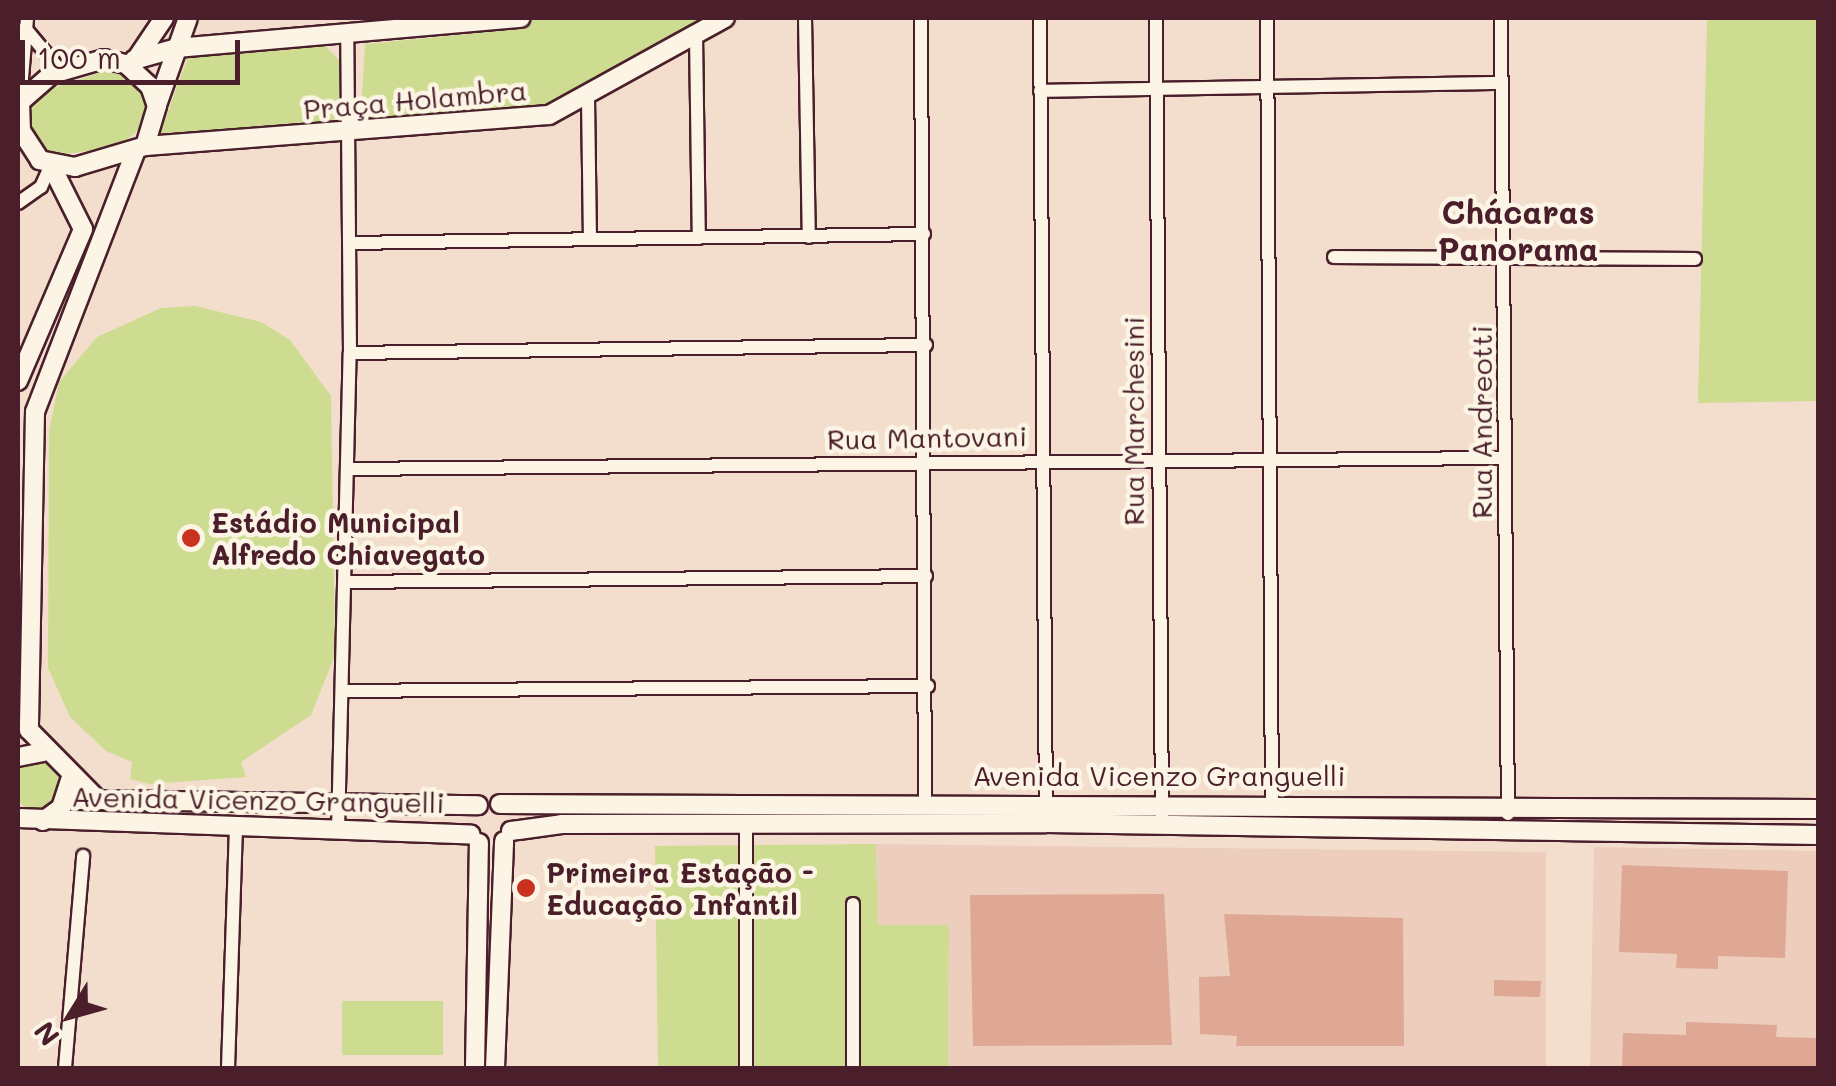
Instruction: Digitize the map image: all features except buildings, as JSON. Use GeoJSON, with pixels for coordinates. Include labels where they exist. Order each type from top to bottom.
{"type":"FeatureCollection","features":[{"type":"Feature","properties":{"kind":"street"},"geometry":{"type":"LineString","coordinates":[[125,61],[164,18]]}},
{"type":"Feature","properties":{"kind":"street"},"geometry":{"type":"LineString","coordinates":[[43,821],[61,808],[70,780],[44,752],[27,718],[35,412],[188,18]]}},
{"type":"Feature","properties":{"kind":"street"},"geometry":{"type":"LineString","coordinates":[[19,104],[60,70],[125,61],[176,48],[521,18]]}},
{"type":"Feature","properties":{"kind":"street","name":"Praça Holambra"},"geometry":{"type":"LineString","coordinates":[[140,148],[528,119],[588,98],[725,18]]}},
{"type":"Feature","properties":{"kind":"street"},"geometry":{"type":"LineString","coordinates":[[805,18],[809,237]]}},
{"type":"Feature","properties":{"kind":"street"},"geometry":{"type":"LineString","coordinates":[[921,18],[927,463],[925,800]]}},
{"type":"Feature","properties":{"kind":"street"},"geometry":{"type":"LineString","coordinates":[[1040,18],[1046,823]]}},
{"type":"Feature","properties":{"kind":"street","name":"Rua Marchesini"},"geometry":{"type":"LineString","coordinates":[[1156,18],[1161,825]]}},
{"type":"Feature","properties":{"kind":"street"},"geometry":{"type":"LineString","coordinates":[[1267,18],[1272,803]]}},
{"type":"Feature","properties":{"kind":"street","name":"Rua Andreotti"},"geometry":{"type":"LineString","coordinates":[[1500,18],[1508,826]]}},
{"type":"Feature","properties":{"kind":"street"},"geometry":{"type":"LineString","coordinates":[[26,23],[60,70]]}},
{"type":"Feature","properties":{"kind":"street"},"geometry":{"type":"LineString","coordinates":[[18,381],[83,229],[50,164],[24,150],[19,104],[26,23]]}},
{"type":"Feature","properties":{"kind":"street"},"geometry":{"type":"LineString","coordinates":[[338,830],[349,469],[347,34]]}},
{"type":"Feature","properties":{"kind":"street"},"geometry":{"type":"LineString","coordinates":[[696,35],[699,238]]}},
{"type":"Feature","properties":{"kind":"street"},"geometry":{"type":"LineString","coordinates":[[125,61],[140,73],[157,106]]}},
{"type":"Feature","properties":{"kind":"street"},"geometry":{"type":"LineString","coordinates":[[1040,91],[1500,83]]}},
{"type":"Feature","properties":{"kind":"street"},"geometry":{"type":"LineString","coordinates":[[588,98],[590,239]]}},
{"type":"Feature","properties":{"kind":"street"},"geometry":{"type":"LineString","coordinates":[[50,164],[140,148]]}},
{"type":"Feature","properties":{"kind":"street"},"geometry":{"type":"LineString","coordinates":[[18,203],[41,188],[50,164]]}},
{"type":"Feature","properties":{"kind":"street"},"geometry":{"type":"LineString","coordinates":[[350,242],[924,234]]}},
{"type":"Feature","properties":{"kind":"street"},"geometry":{"type":"LineString","coordinates":[[1334,256],[1695,260]]}},
{"type":"Feature","properties":{"kind":"street"},"geometry":{"type":"LineString","coordinates":[[350,353],[926,345]]}},
{"type":"Feature","properties":{"kind":"street","name":"Rua Mantovani"},"geometry":{"type":"LineString","coordinates":[[349,469],[1505,458]]}},
{"type":"Feature","properties":{"kind":"street"},"geometry":{"type":"LineString","coordinates":[[347,582],[926,576]]}},
{"type":"Feature","properties":{"kind":"street"},"geometry":{"type":"LineString","coordinates":[[343,691],[928,686]]}},
{"type":"Feature","properties":{"kind":"street"},"geometry":{"type":"LineString","coordinates":[[18,757],[44,752]]}},
{"type":"Feature","properties":{"kind":"street","name":"Avenida Vicenzo Granguelli"},"geometry":{"type":"LineString","coordinates":[[70,780],[98,800],[478,805],[1046,800],[1818,809]]}},
{"type":"Feature","properties":{"kind":"street"},"geometry":{"type":"LineString","coordinates":[[495,1068],[498,859],[508,836],[500,804]]}},
{"type":"Feature","properties":{"kind":"street","name":"Avenida Vicenzo Granguelli"},"geometry":{"type":"LineString","coordinates":[[475,839],[478,805]]}},
{"type":"Feature","properties":{"kind":"street"},"geometry":{"type":"LineString","coordinates":[[1689,808],[1689,831]]}},
{"type":"Feature","properties":{"kind":"street","name":"Avenida Vicenzo Granguelli"},"geometry":{"type":"LineString","coordinates":[[18,818],[475,839],[746,824],[1046,823],[1508,826],[1818,835]]}},
{"type":"Feature","properties":{"kind":"street"},"geometry":{"type":"LineString","coordinates":[[746,824],[746,1068]]}},
{"type":"Feature","properties":{"kind":"street"},"geometry":{"type":"LineString","coordinates":[[228,1068],[236,826]]}},
{"type":"Feature","properties":{"kind":"street"},"geometry":{"type":"LineString","coordinates":[[475,839],[475,1068]]}},
{"type":"Feature","properties":{"kind":"street"},"geometry":{"type":"LineString","coordinates":[[64,1068],[83,856]]}},
{"type":"Feature","properties":{"kind":"street"},"geometry":{"type":"LineString","coordinates":[[853,904],[854,1068]]}},
{"type":"Feature","properties":{"kind":"shaded area"},"geometry":{"type":"Polygon","coordinates":[[[876,844],[1546,852],[1546,1068],[948,1068],[949,925],[878,925],[876,844]]]}},
{"type":"Feature","properties":{"kind":"shaded area"},"geometry":{"type":"Polygon","coordinates":[[[1594,847],[1818,851],[1818,1068],[1590,1068],[1594,847]]]}},
{"type":"Feature","properties":{"kind":"green space"},"geometry":{"type":"Polygon","coordinates":[[[537,18],[706,18],[542,107],[371,123],[361,113],[365,44],[511,30],[537,18]]]}},
{"type":"Feature","properties":{"kind":"green space"},"geometry":{"type":"Polygon","coordinates":[[[1707,18],[1818,18],[1818,401],[1698,403],[1707,18]]]}},
{"type":"Feature","properties":{"kind":"green space"},"geometry":{"type":"Polygon","coordinates":[[[324,45],[339,60],[339,112],[328,127],[160,133],[188,57],[324,45]]]}},
{"type":"Feature","properties":{"kind":"green space"},"geometry":{"type":"Polygon","coordinates":[[[114,68],[131,73],[147,98],[144,126],[117,147],[49,156],[28,135],[29,106],[38,93],[114,68]]]}},
{"type":"Feature","properties":{"kind":"green space","name":"Estádio Municipal Alfredo Chiavegato"},"geometry":{"type":"Polygon","coordinates":[[[195,306],[261,322],[290,340],[331,396],[335,655],[311,715],[241,762],[246,777],[149,784],[130,779],[132,762],[106,751],[70,717],[48,668],[49,431],[59,382],[97,337],[161,308],[195,306]]]}},
{"type":"Feature","properties":{"kind":"green space"},"geometry":{"type":"Polygon","coordinates":[[[37,762],[54,769],[61,786],[54,803],[37,810],[20,803],[13,786],[20,769],[37,762]]]}},
{"type":"Feature","properties":{"kind":"green space"},"geometry":{"type":"Polygon","coordinates":[[[876,844],[878,925],[949,925],[948,1068],[658,1068],[655,846],[876,844]]]}},
{"type":"Feature","properties":{"kind":"green space"},"geometry":{"type":"Polygon","coordinates":[[[342,1001],[443,1001],[443,1055],[342,1055],[342,1001]]]}},
{"type":"Feature","properties":{"kind":"place","name":"Estádio Municipal Alfredo Chiavegato"},"geometry":{"type":"Point","coordinates":[191,538]}},
{"type":"Feature","properties":{"kind":"place","name":"Primeira Estação - Educação Infantil"},"geometry":{"type":"Point","coordinates":[526,888]}},
{"type":"Feature","properties":{"kind":"district","name":"Chácaras Panorama"},"geometry":{"type":"Point","coordinates":[1518,230]}}]}
